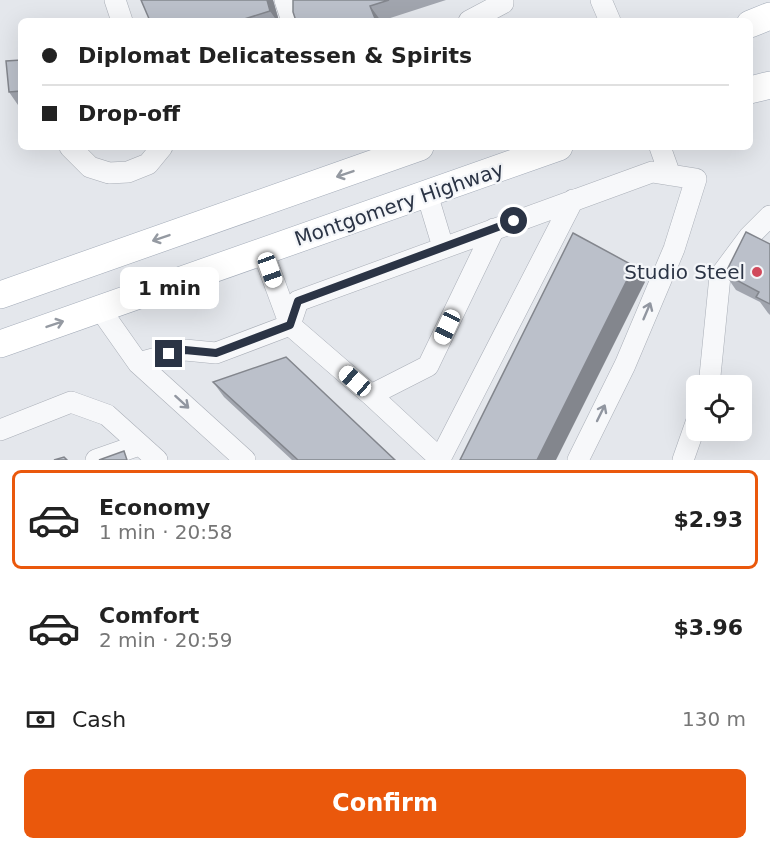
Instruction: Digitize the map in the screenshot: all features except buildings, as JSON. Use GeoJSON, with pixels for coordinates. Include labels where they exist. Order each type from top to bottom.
{"type":"FeatureCollection","features":[{"type":"Feature","properties":{"kind":"main road"},"geometry":{"type":"LineString","coordinates":[[753,23],[770,16]]}},
{"type":"Feature","properties":{"kind":"main road"},"geometry":{"type":"LineString","coordinates":[[753,89],[770,85]]}},
{"type":"Feature","properties":{"kind":"main road"},"geometry":{"type":"LineString","coordinates":[[0,295],[377,154],[402,150]]}},
{"type":"Feature","properties":{"kind":"main road","name":"Montgomery Highway"},"geometry":{"type":"LineString","coordinates":[[0,344],[551,150]]}},
{"type":"Feature","properties":{"kind":"street"},"geometry":{"type":"LineString","coordinates":[[285,0],[291,18]]}},
{"type":"Feature","properties":{"kind":"street"},"geometry":{"type":"LineString","coordinates":[[475,18],[503,3],[503,0]]}},
{"type":"Feature","properties":{"kind":"street"},"geometry":{"type":"LineString","coordinates":[[601,0],[609,18]]}},
{"type":"Feature","properties":{"kind":"street"},"geometry":{"type":"LineString","coordinates":[[73,150],[90,167],[109,173],[128,172],[148,165],[160,150]]}},
{"type":"Feature","properties":{"kind":"street"},"geometry":{"type":"LineString","coordinates":[[661,150],[670,175]]}},
{"type":"Feature","properties":{"kind":"street"},"geometry":{"type":"LineString","coordinates":[[290,325],[298,301],[573,200],[652,172],[696,179],[674,249],[625,365],[578,460]]}},
{"type":"Feature","properties":{"kind":"street"},"geometry":{"type":"LineString","coordinates":[[427,194],[443,247]]}},
{"type":"Feature","properties":{"kind":"street"},"geometry":{"type":"LineString","coordinates":[[263,252],[290,325],[440,459],[573,200]]}},
{"type":"Feature","properties":{"kind":"street"},"geometry":{"type":"LineString","coordinates":[[710,375],[720,276],[749,237],[770,216]]}},
{"type":"Feature","properties":{"kind":"street"},"geometry":{"type":"LineString","coordinates":[[371,395],[428,366],[494,229]]}},
{"type":"Feature","properties":{"kind":"street"},"geometry":{"type":"LineString","coordinates":[[100,309],[138,363],[245,460]]}},
{"type":"Feature","properties":{"kind":"street"},"geometry":{"type":"LineString","coordinates":[[138,363],[185,350],[216,353],[290,325]]}},
{"type":"Feature","properties":{"kind":"street"},"geometry":{"type":"LineString","coordinates":[[0,430],[71,402],[107,416],[157,460]]}},
{"type":"Feature","properties":{"kind":"street"},"geometry":{"type":"LineString","coordinates":[[683,460],[690,441]]}},
{"type":"Feature","properties":{"kind":"street"},"geometry":{"type":"LineString","coordinates":[[96,460],[139,445]]}},
{"type":"Feature","properties":{"kind":"place","name":"Studio Steel"},"geometry":{"type":"Point","coordinates":[757,272]}},
{"type":"Feature","properties":{"kind":"route"},"geometry":{"type":"LineString","coordinates":[[169,354],[185,350],[216,353],[272,332],[290,325],[298,301],[514,221]]}}]}
